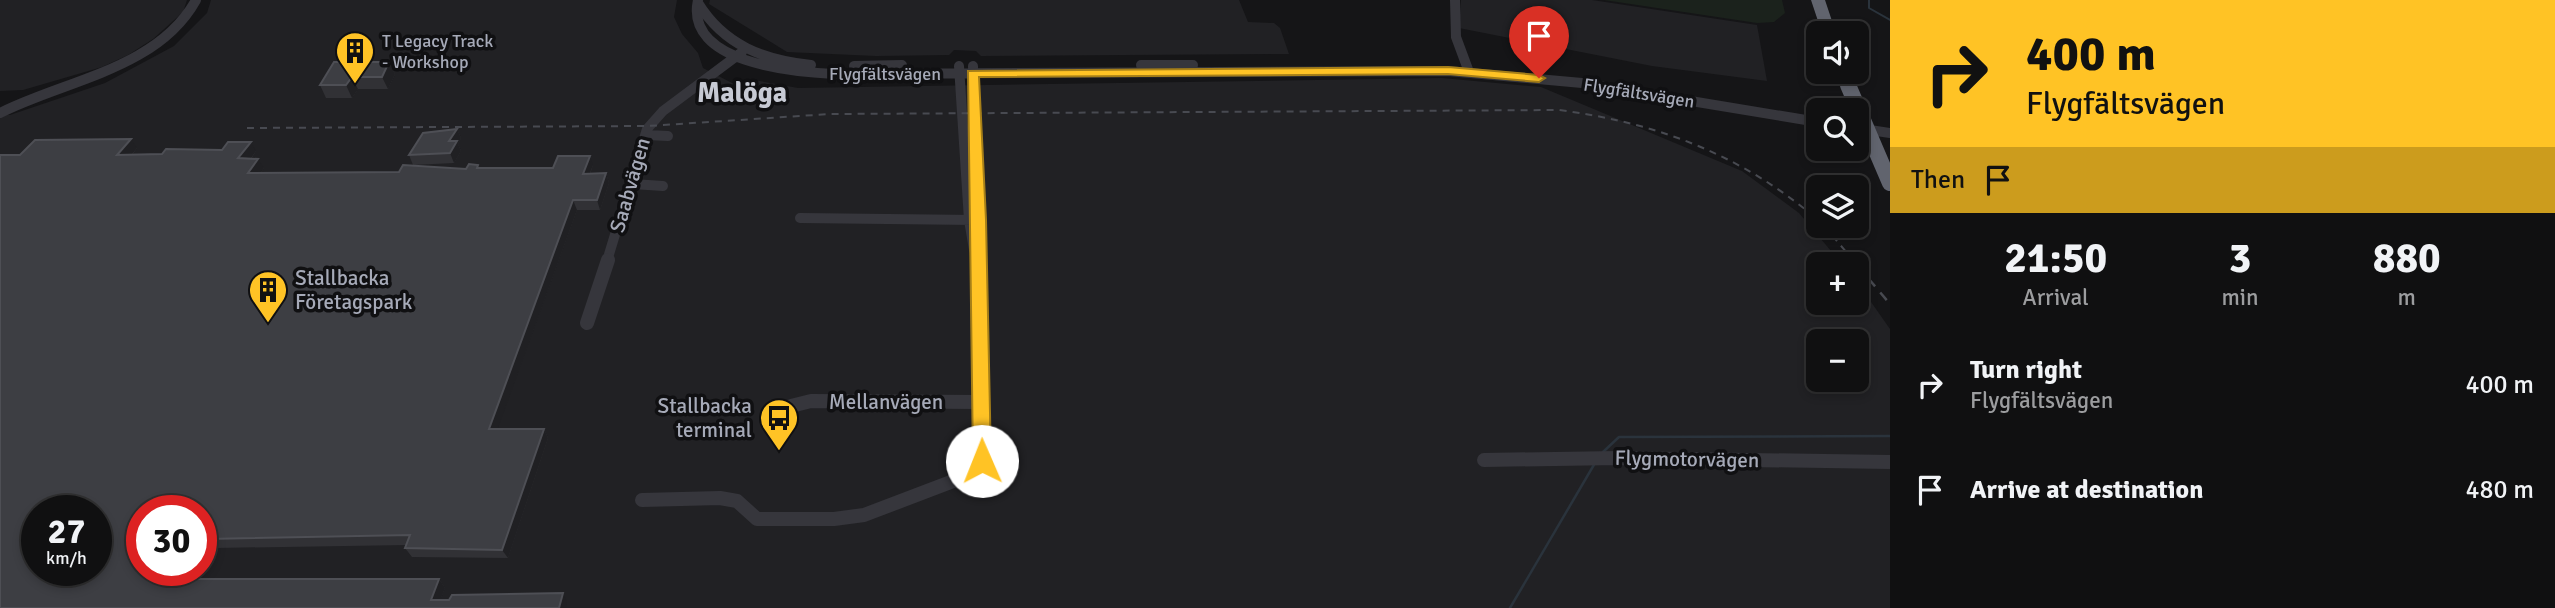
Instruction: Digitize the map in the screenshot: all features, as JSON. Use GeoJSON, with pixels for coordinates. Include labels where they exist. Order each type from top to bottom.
{"type":"FeatureCollection","features":[{"type":"Feature","properties":{"kind":"highway"},"geometry":{"type":"LineString","coordinates":[[1818,0],[1825,21]]}},
{"type":"Feature","properties":{"kind":"highway"},"geometry":{"type":"LineString","coordinates":[[1848,84],[1890,183]]}},
{"type":"Feature","properties":{"kind":"street"},"geometry":{"type":"LineString","coordinates":[[0,113],[23,99],[75,83],[139,55],[186,19],[196,0]]}},
{"type":"Feature","properties":{"kind":"street"},"geometry":{"type":"LineString","coordinates":[[1455,0],[1453,19],[1467,68]]}},
{"type":"Feature","properties":{"kind":"street","name":"Flygfältsvägen"},"geometry":{"type":"LineString","coordinates":[[698,1],[695,14],[702,29],[721,48],[741,53],[763,66],[814,74],[959,70],[1467,68],[1538,71],[1806,115]]}},
{"type":"Feature","properties":{"kind":"street","name":"Saabvägen"},"geometry":{"type":"LineString","coordinates":[[587,323],[650,124],[663,111],[741,53]]}},
{"type":"Feature","properties":{"kind":"street","name":"Flygfältsvägen"},"geometry":{"type":"LineString","coordinates":[[1467,68],[1582,83],[1806,120]]}},
{"type":"Feature","properties":{"kind":"street"},"geometry":{"type":"LineString","coordinates":[[642,500],[720,498],[737,501],[757,519],[821,519],[864,515],[956,484],[977,472],[982,461],[977,260],[959,70]]}},
{"type":"Feature","properties":{"kind":"street"},"geometry":{"type":"LineString","coordinates":[[973,70],[974,220]]}},
{"type":"Feature","properties":{"kind":"street"},"geometry":{"type":"LineString","coordinates":[[1869,126],[1890,127]]}},
{"type":"Feature","properties":{"kind":"street"},"geometry":{"type":"LineString","coordinates":[[1869,129],[1890,133]]}},
{"type":"Feature","properties":{"kind":"street"},"geometry":{"type":"LineString","coordinates":[[647,135],[668,136]]}},
{"type":"Feature","properties":{"kind":"street"},"geometry":{"type":"LineString","coordinates":[[633,184],[663,186]]}},
{"type":"Feature","properties":{"kind":"street"},"geometry":{"type":"LineString","coordinates":[[800,218],[974,220]]}},
{"type":"Feature","properties":{"kind":"street","name":"Mellanvägen"},"geometry":{"type":"LineString","coordinates":[[791,406],[811,401],[981,402]]}},
{"type":"Feature","properties":{"kind":"street","name":"Flygmotorvägen"},"geometry":{"type":"LineString","coordinates":[[1484,460],[1617,458],[1890,462]]}},
{"type":"Feature","properties":{"kind":"shaded area"},"geometry":{"type":"Polygon","coordinates":[[[0,0],[187,0],[183,12],[153,39],[128,55],[102,67],[23,90],[0,91],[0,0]]]}},
{"type":"Feature","properties":{"kind":"shaded area"},"geometry":{"type":"Polygon","coordinates":[[[211,0],[677,0],[674,17],[682,34],[698,53],[703,68],[732,83],[754,80],[798,88],[1442,78],[1541,87],[1742,171],[1799,213],[1806,221],[1806,238],[1820,238],[1832,252],[1806,252],[1806,315],[1869,315],[1869,299],[1890,329],[1890,608],[0,608],[0,115],[10,115],[105,83],[174,46],[207,13],[211,0]]]}},
{"type":"Feature","properties":{"kind":"shaded area"},"geometry":{"type":"Polygon","coordinates":[[[710,0],[1239,0],[1248,22],[1274,23],[1280,28],[1289,54],[981,56],[976,51],[954,50],[949,55],[876,56],[787,52],[709,4],[710,0]]]}},
{"type":"Feature","properties":{"kind":"shaded area"},"geometry":{"type":"Polygon","coordinates":[[[1461,0],[1592,0],[1757,25],[1767,81],[1652,66],[1459,28],[1461,0]]]}},
{"type":"Feature","properties":{"kind":"shaded area"},"geometry":{"type":"Polygon","coordinates":[[[1604,0],[1782,0],[1785,13],[1774,22],[1757,23],[1604,0]]]}},
{"type":"Feature","properties":{"kind":"building"},"geometry":{"type":"Polygon","coordinates":[[[334,62],[389,62],[382,77],[352,77],[346,85],[320,85],[334,62]]]}},
{"type":"Feature","properties":{"kind":"building"},"geometry":{"type":"Polygon","coordinates":[[[457,129],[449,141],[457,141],[450,153],[409,155],[423,133],[457,129]]]}},
{"type":"Feature","properties":{"kind":"building","name":"Stallbacka Företagspark"},"geometry":{"type":"Polygon","coordinates":[[[131,139],[117,155],[162,154],[166,149],[222,150],[228,142],[251,142],[238,158],[258,159],[248,173],[399,172],[403,165],[466,169],[469,164],[478,165],[477,168],[553,168],[558,156],[590,156],[583,174],[606,173],[597,200],[573,200],[489,429],[544,429],[502,550],[405,548],[410,535],[217,539],[217,495],[126,495],[126,586],[217,586],[217,579],[439,579],[431,600],[449,600],[452,595],[563,593],[559,608],[0,608],[0,155],[20,155],[35,140],[131,139]]]}},
{"type":"Feature","properties":{"kind":"waterway"},"geometry":{"type":"LineString","coordinates":[[1869,0],[1869,8],[1890,20]]}},
{"type":"Feature","properties":{"kind":"waterway"},"geometry":{"type":"LineString","coordinates":[[1603,452],[1619,437],[1890,436]]}},
{"type":"Feature","properties":{"kind":"waterway"},"geometry":{"type":"LineString","coordinates":[[1510,608],[1595,463]]}},
{"type":"Feature","properties":{"kind":"railway"},"geometry":{"type":"LineString","coordinates":[[247,128],[648,126],[830,114],[1559,110],[1631,124],[1697,146],[1759,177],[1806,210]]}},
{"type":"Feature","properties":{"kind":"railway"},"geometry":{"type":"LineString","coordinates":[[1834,238],[1846,252]]}},
{"type":"Feature","properties":{"kind":"railway"},"geometry":{"type":"LineString","coordinates":[[1869,279],[1890,304]]}},
{"type":"Feature","properties":{"kind":"place","name":"T Legacy Track - Workshop"},"geometry":{"type":"Point","coordinates":[355,85]}},
{"type":"Feature","properties":{"kind":"place","name":"Stallbacka Företagspark"},"geometry":{"type":"Point","coordinates":[268,324]}},
{"type":"Feature","properties":{"kind":"place","name":"Stallbacka terminal"},"geometry":{"type":"Point","coordinates":[779,452]}},
{"type":"Feature","properties":{"kind":"district","name":"Malöga"},"geometry":{"type":"Point","coordinates":[742,92]}},
{"type":"Feature","properties":{"kind":"route"},"geometry":{"type":"LineString","coordinates":[[982,461],[977,260],[979,220],[973,74],[1448,71],[1539,78]]}}]}
